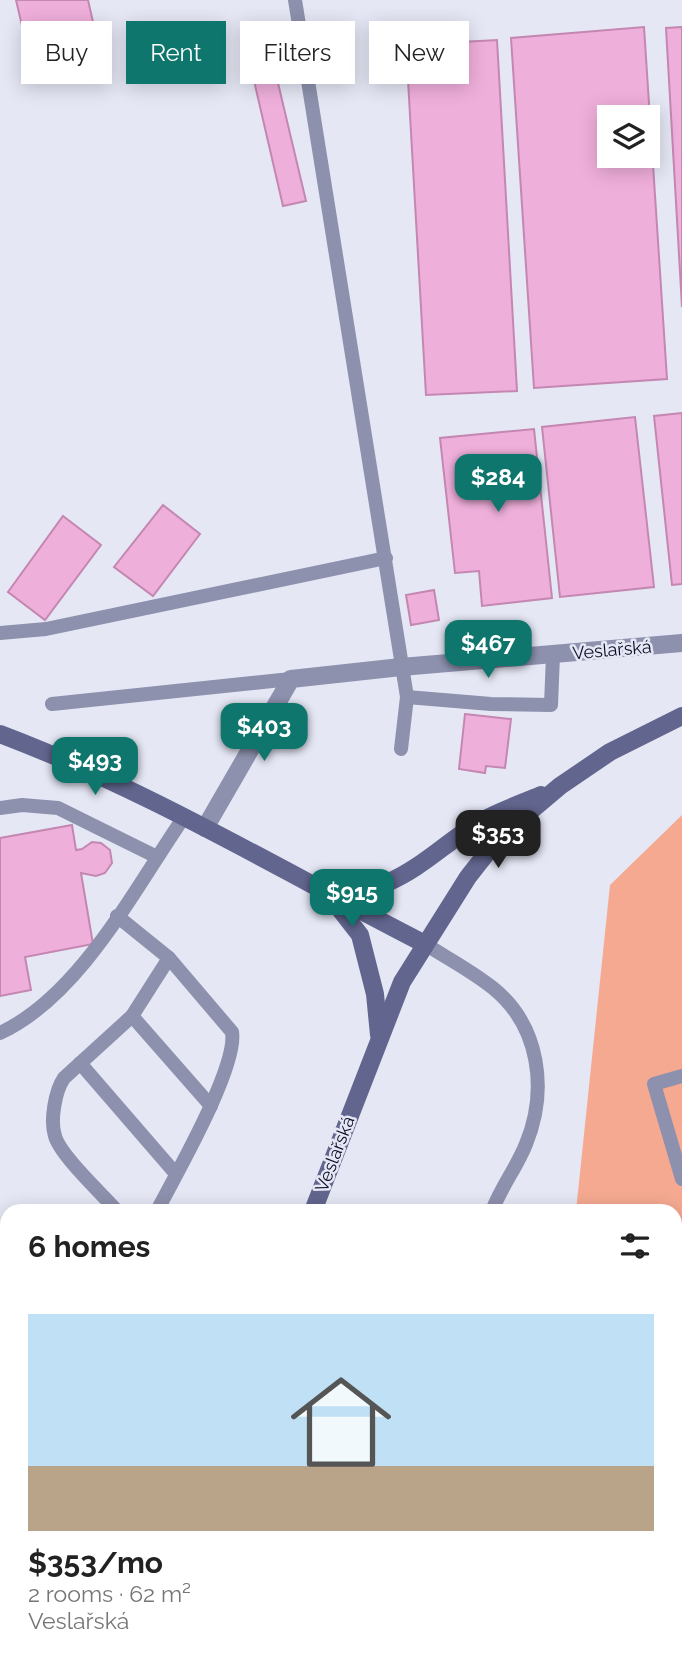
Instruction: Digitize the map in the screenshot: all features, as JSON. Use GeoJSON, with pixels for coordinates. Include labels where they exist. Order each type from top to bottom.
{"type":"FeatureCollection","features":[{"type":"Feature","properties":{"kind":"street","name":"Veslařská"},"geometry":{"type":"LineString","coordinates":[[291,679],[682,643]]}},
{"type":"Feature","properties":{"kind":"street"},"geometry":{"type":"LineString","coordinates":[[205,828],[291,679]]}},
{"type":"Feature","properties":{"kind":"street","name":"Veslařská"},"geometry":{"type":"LineString","coordinates":[[316,1204],[402,982],[468,877],[490,849],[560,786],[610,752],[682,716]]}},
{"type":"Feature","properties":{"kind":"street"},"geometry":{"type":"LineString","coordinates":[[0,734],[28,744],[184,817],[425,944]]}},
{"type":"Feature","properties":{"kind":"street"},"geometry":{"type":"LineString","coordinates":[[298,878],[348,891],[379,887],[416,867],[478,823],[560,786]]}},
{"type":"Feature","properties":{"kind":"street"},"geometry":{"type":"LineString","coordinates":[[328,894],[360,935],[375,994],[379,1039]]}},
{"type":"Feature","properties":{"kind":"lane"},"geometry":{"type":"LineString","coordinates":[[295,0],[407,697],[401,749]]}},
{"type":"Feature","properties":{"kind":"lane"},"geometry":{"type":"LineString","coordinates":[[0,633],[46,629],[386,558]]}},
{"type":"Feature","properties":{"kind":"lane"},"geometry":{"type":"LineString","coordinates":[[407,697],[491,704],[551,705],[553,655]]}},
{"type":"Feature","properties":{"kind":"lane","name":"Veslařská"},"geometry":{"type":"LineString","coordinates":[[52,705],[291,679]]}},
{"type":"Feature","properties":{"kind":"lane"},"geometry":{"type":"LineString","coordinates":[[0,808],[22,805],[58,808],[157,857]]}},
{"type":"Feature","properties":{"kind":"lane"},"geometry":{"type":"LineString","coordinates":[[0,1033],[46,1005],[86,961],[184,817]]}},
{"type":"Feature","properties":{"kind":"lane"},"geometry":{"type":"LineString","coordinates":[[117,916],[169,958],[232,1032],[232,1050],[211,1106],[161,1204]]}},
{"type":"Feature","properties":{"kind":"lane"},"geometry":{"type":"LineString","coordinates":[[425,944],[494,989],[522,1020],[532,1044],[538,1070],[538,1105],[526,1144],[495,1204]]}},
{"type":"Feature","properties":{"kind":"lane"},"geometry":{"type":"LineString","coordinates":[[111,1204],[61,1148],[54,1135],[55,1096],[58,1087],[80,1063],[132,1016],[169,958]]}},
{"type":"Feature","properties":{"kind":"lane"},"geometry":{"type":"LineString","coordinates":[[132,1016],[211,1106]]}},
{"type":"Feature","properties":{"kind":"lane"},"geometry":{"type":"LineString","coordinates":[[80,1063],[176,1174]]}},
{"type":"Feature","properties":{"kind":"lane"},"geometry":{"type":"LineString","coordinates":[[682,1076],[654,1084],[682,1179]]}},
{"type":"Feature","properties":{"kind":"shaded area"},"geometry":{"type":"Polygon","coordinates":[[[682,815],[682,1204],[577,1204],[610,885],[682,815]]]}},
{"type":"Feature","properties":{"kind":"building"},"geometry":{"type":"Polygon","coordinates":[[[16,0],[88,0],[93,21],[21,21],[16,0]]]}},
{"type":"Feature","properties":{"kind":"building"},"geometry":{"type":"Polygon","coordinates":[[[644,27],[649,105],[597,105],[597,168],[653,168],[667,379],[534,388],[511,38],[644,27]]]}},
{"type":"Feature","properties":{"kind":"building"},"geometry":{"type":"Polygon","coordinates":[[[682,27],[682,307],[666,28],[682,27]]]}},
{"type":"Feature","properties":{"kind":"building"},"geometry":{"type":"Polygon","coordinates":[[[497,40],[517,391],[426,395],[408,84],[469,84],[469,42],[497,40]]]}},
{"type":"Feature","properties":{"kind":"building"},"geometry":{"type":"Polygon","coordinates":[[[255,84],[278,84],[306,201],[283,206],[255,84]]]}},
{"type":"Feature","properties":{"kind":"building"},"geometry":{"type":"Polygon","coordinates":[[[682,413],[682,584],[672,585],[654,416],[682,413]]]}},
{"type":"Feature","properties":{"kind":"building"},"geometry":{"type":"Polygon","coordinates":[[[635,417],[654,587],[560,597],[542,427],[635,417]]]}},
{"type":"Feature","properties":{"kind":"building"},"geometry":{"type":"Polygon","coordinates":[[[534,429],[552,598],[482,606],[479,571],[455,573],[440,438],[534,429]]]}},
{"type":"Feature","properties":{"kind":"building"},"geometry":{"type":"Polygon","coordinates":[[[163,505],[200,534],[153,596],[114,567],[163,505]]]}},
{"type":"Feature","properties":{"kind":"building"},"geometry":{"type":"Polygon","coordinates":[[[63,516],[101,545],[45,620],[8,592],[63,516]]]}},
{"type":"Feature","properties":{"kind":"building"},"geometry":{"type":"Polygon","coordinates":[[[434,590],[439,620],[411,625],[406,595],[434,590]]]}},
{"type":"Feature","properties":{"kind":"building"},"geometry":{"type":"Polygon","coordinates":[[[465,714],[511,719],[505,768],[486,766],[485,773],[459,769],[465,714]]]}},
{"type":"Feature","properties":{"kind":"building"},"geometry":{"type":"Polygon","coordinates":[[[72,825],[76,850],[92,842],[101,843],[110,850],[112,863],[105,873],[96,876],[81,873],[93,944],[25,957],[31,990],[0,996],[0,838],[72,825]]]}}]}
